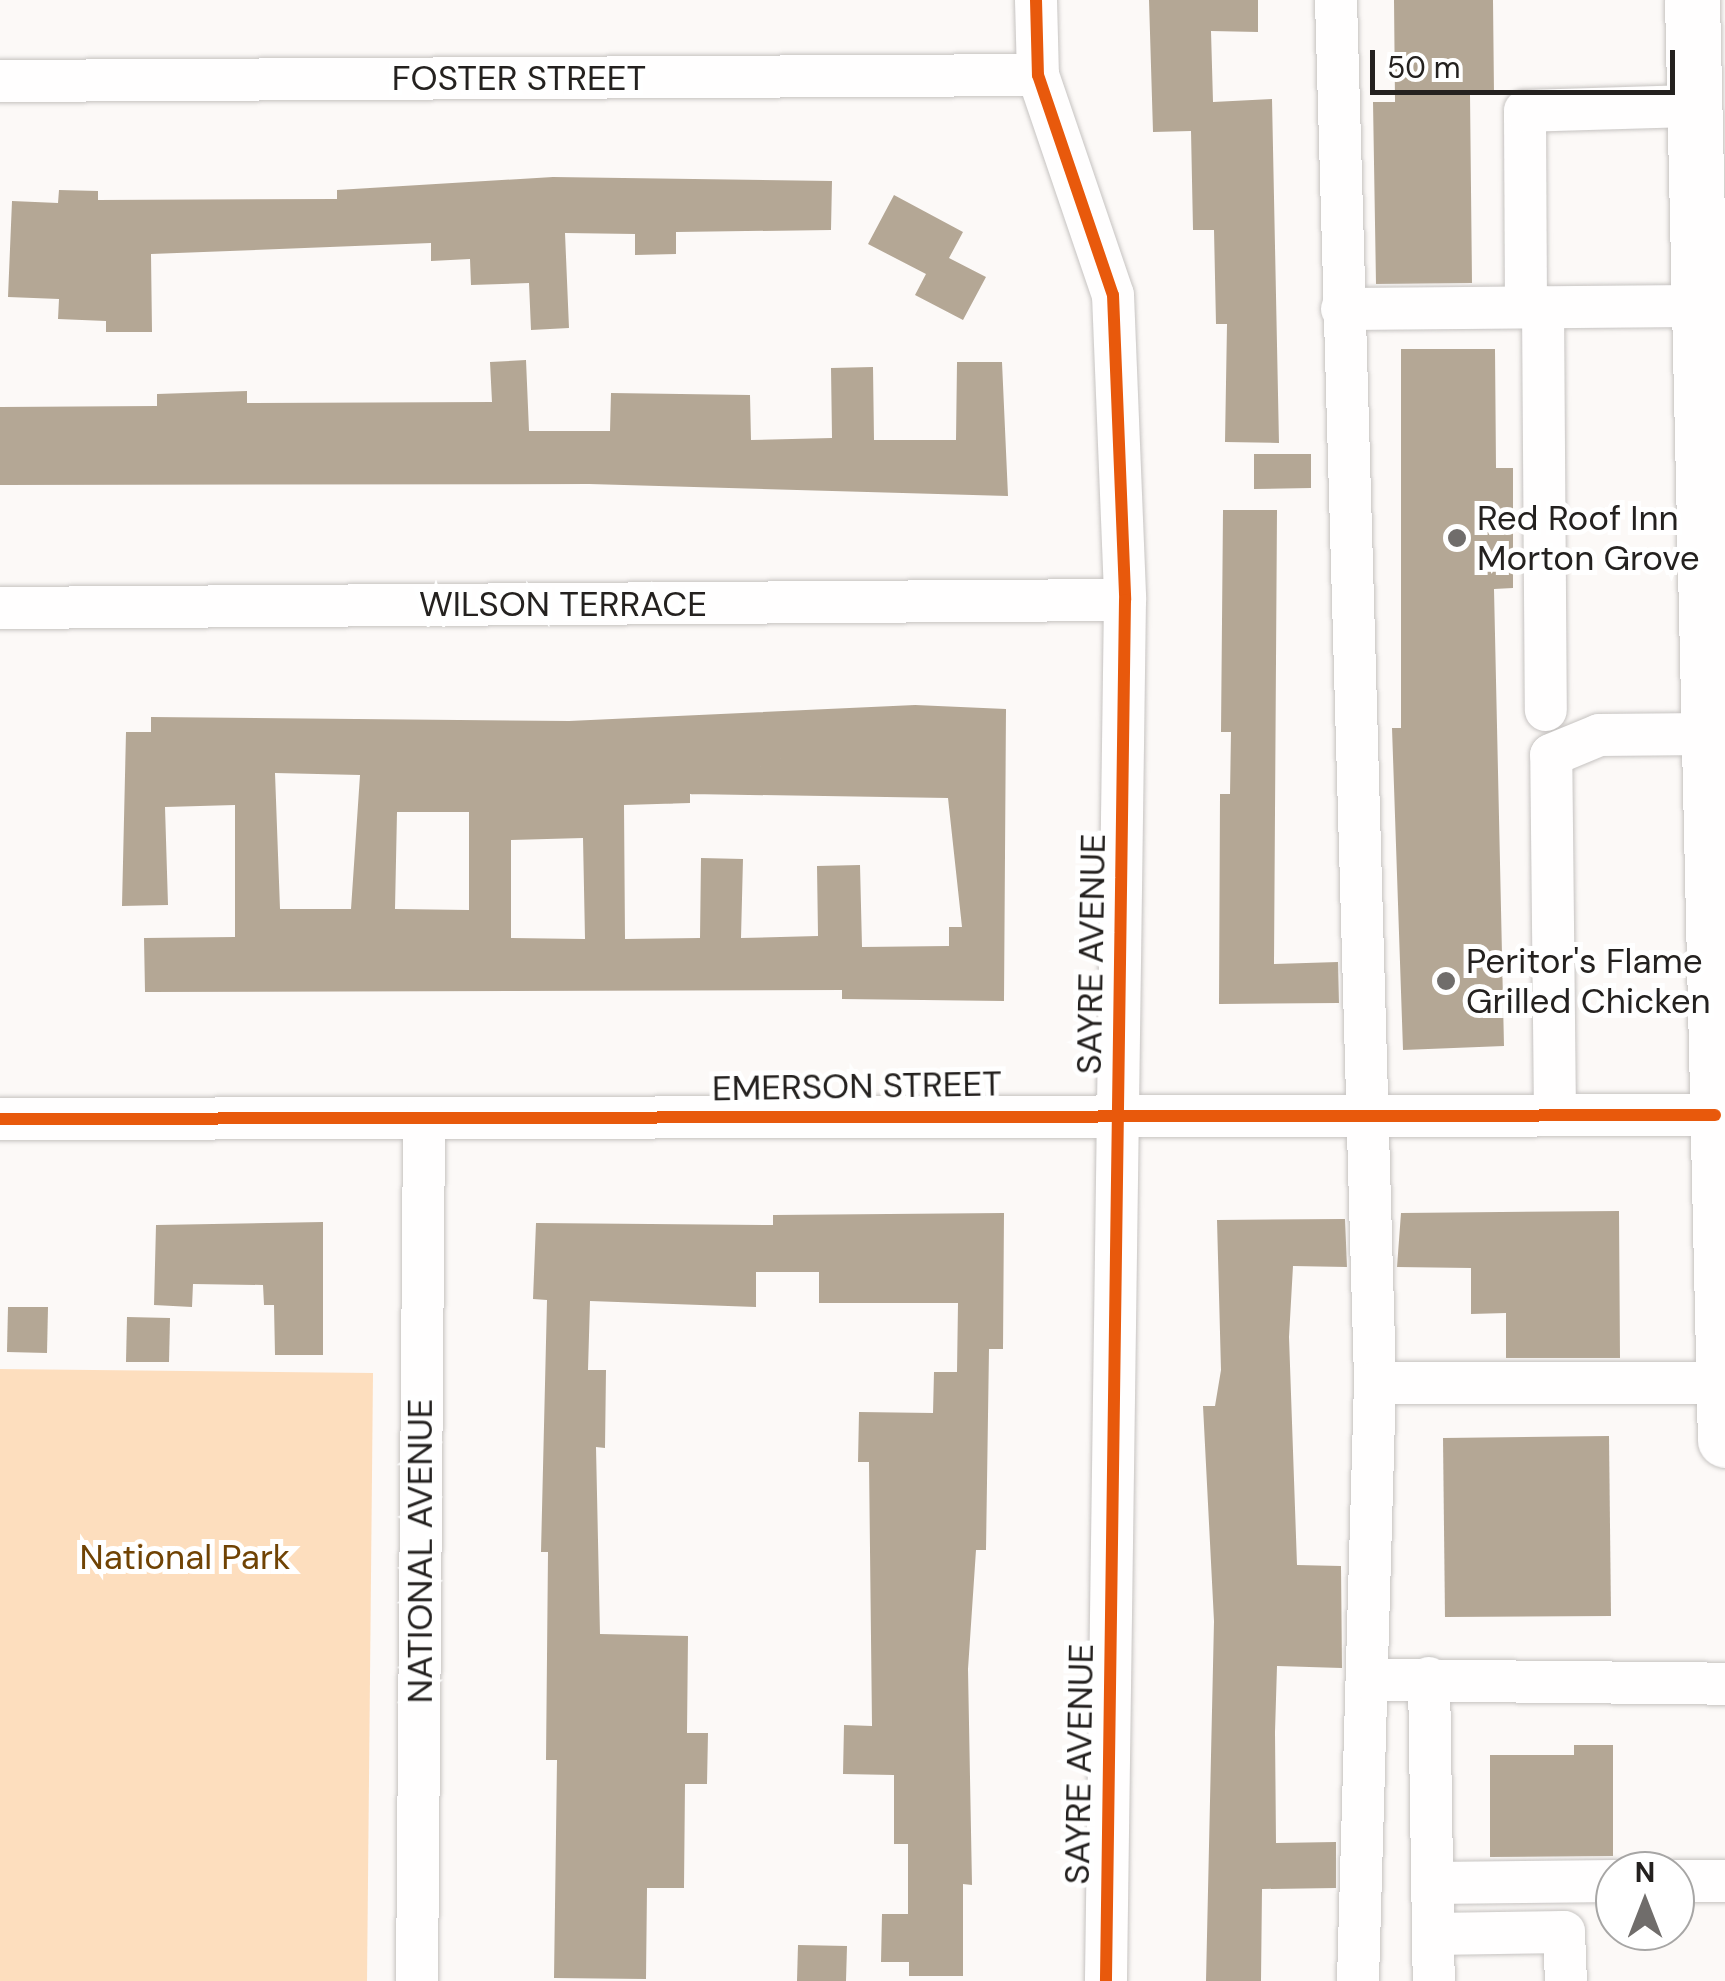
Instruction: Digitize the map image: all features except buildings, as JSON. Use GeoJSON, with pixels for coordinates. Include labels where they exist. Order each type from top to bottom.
{"type":"FeatureCollection","features":[{"type":"Feature","properties":{"kind":"main road"},"geometry":{"type":"LineString","coordinates":[[1692,0],[1705,137],[1698,306],[1725,1440]]}},
{"type":"Feature","properties":{"kind":"street","name":"SAYRE AVENUE"},"geometry":{"type":"LineString","coordinates":[[1036,0],[1038,75],[1113,294],[1126,600],[1106,1981]]}},
{"type":"Feature","properties":{"kind":"street"},"geometry":{"type":"LineString","coordinates":[[1336,0],[1374,1382],[1372,1680],[1358,1981]]}},
{"type":"Feature","properties":{"kind":"street","name":"FOSTER STREET"},"geometry":{"type":"LineString","coordinates":[[0,81],[1038,75]]}},
{"type":"Feature","properties":{"kind":"street"},"geometry":{"type":"LineString","coordinates":[[1546,710],[1545,527],[1525,110],[1705,137]]}},
{"type":"Feature","properties":{"kind":"street"},"geometry":{"type":"LineString","coordinates":[[1342,309],[1698,306]]}},
{"type":"Feature","properties":{"kind":"street","name":"WILSON TERRACE"},"geometry":{"type":"LineString","coordinates":[[0,608],[1126,600]]}},
{"type":"Feature","properties":{"kind":"street"},"geometry":{"type":"LineString","coordinates":[[1555,1115],[1551,755],[1599,735],[1708,734]]}},
{"type":"Feature","properties":{"kind":"street","name":"EMERSON STREET"},"geometry":{"type":"LineString","coordinates":[[0,1119],[424,1120],[1118,1113],[1716,1115]]}},
{"type":"Feature","properties":{"kind":"street","name":"NATIONAL AVENUE"},"geometry":{"type":"LineString","coordinates":[[417,1981],[424,1120]]}},
{"type":"Feature","properties":{"kind":"street"},"geometry":{"type":"LineString","coordinates":[[1374,1382],[1724,1400]]}},
{"type":"Feature","properties":{"kind":"street"},"geometry":{"type":"LineString","coordinates":[[1428,1678],[1434,1981]]}},
{"type":"Feature","properties":{"kind":"street"},"geometry":{"type":"LineString","coordinates":[[1372,1680],[1725,1684]]}},
{"type":"Feature","properties":{"kind":"street"},"geometry":{"type":"LineString","coordinates":[[1695,1881],[1725,1881]]}},
{"type":"Feature","properties":{"kind":"street"},"geometry":{"type":"LineString","coordinates":[[1432,1882],[1595,1882]]}},
{"type":"Feature","properties":{"kind":"street"},"geometry":{"type":"LineString","coordinates":[[1433,1934],[1564,1932],[1566,1981]]}},
{"type":"Feature","properties":{"kind":"green space","name":"National Park"},"geometry":{"type":"Polygon","coordinates":[[[0,1369],[373,1373],[367,1981],[0,1981],[0,1369]]]}},
{"type":"Feature","properties":{"kind":"cycle path"},"geometry":{"type":"LineString","coordinates":[[1036,0],[1038,75],[1113,295],[1125,600],[1106,1981]]}},
{"type":"Feature","properties":{"kind":"cycle path"},"geometry":{"type":"LineString","coordinates":[[0,1119],[1715,1115]]}},
{"type":"Feature","properties":{"kind":"place","name":"Red Roof Inn Morton Grove"},"geometry":{"type":"Point","coordinates":[1457,538]}},
{"type":"Feature","properties":{"kind":"place","name":"Peritor's Flame Grilled Chicken"},"geometry":{"type":"Point","coordinates":[1446,981]}}]}
